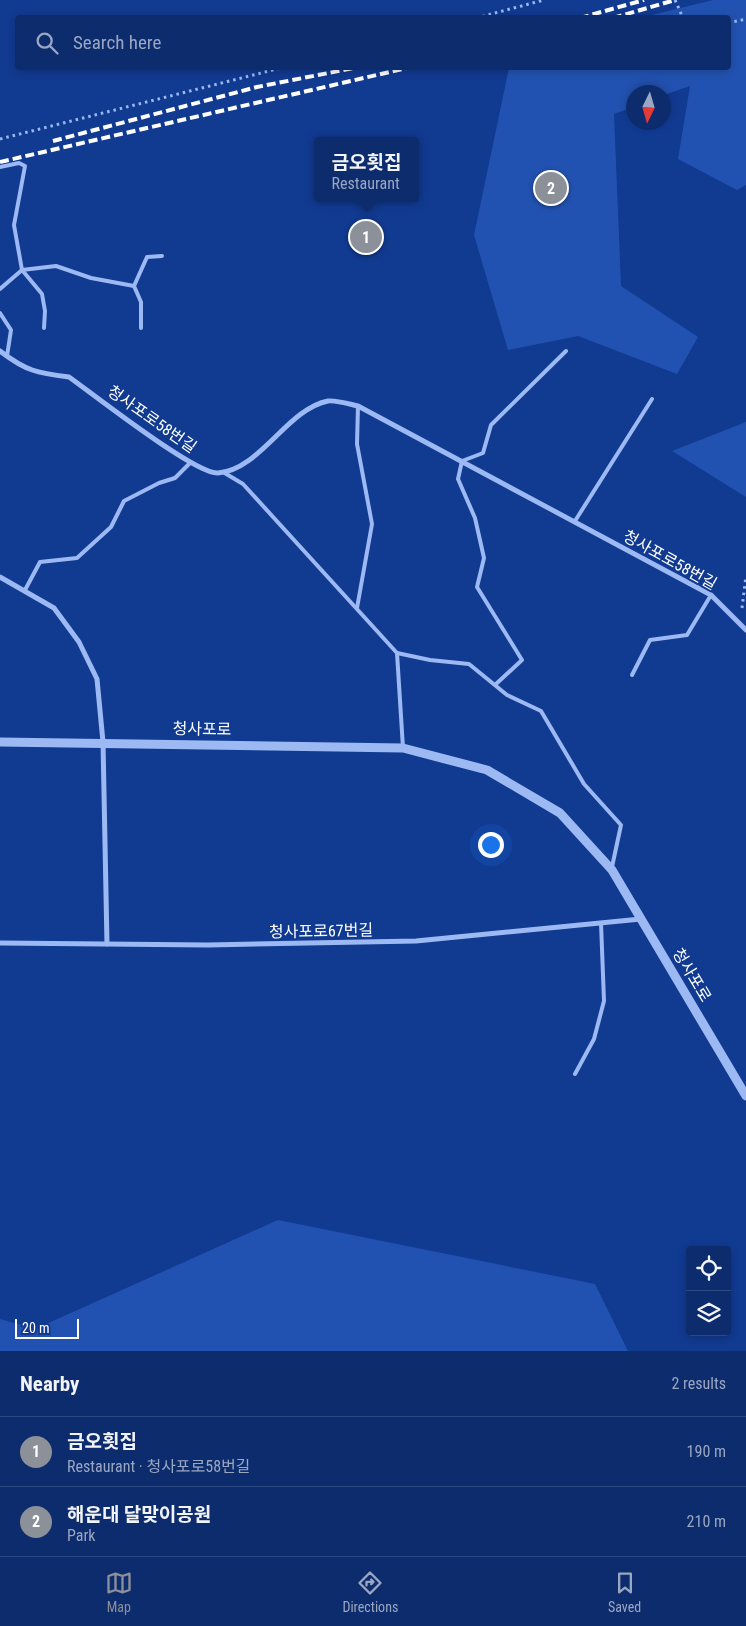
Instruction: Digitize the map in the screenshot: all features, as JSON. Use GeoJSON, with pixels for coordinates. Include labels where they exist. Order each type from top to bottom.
{"type":"FeatureCollection","features":[{"type":"Feature","properties":{"kind":"street","name":"청사포로58번길"},"geometry":{"type":"LineString","coordinates":[[0,351],[19,366],[45,374],[69,377],[190,463],[217,474],[238,467],[309,409],[328,401],[358,406],[710,595],[746,630]]}},
{"type":"Feature","properties":{"kind":"street"},"geometry":{"type":"LineString","coordinates":[[0,577],[54,608],[79,642],[97,679],[103,742],[106,944]]}},
{"type":"Feature","properties":{"kind":"street","name":"청사포로"},"geometry":{"type":"LineString","coordinates":[[0,742],[103,742],[403,748],[487,770],[560,813],[612,870],[746,1096]]}},
{"type":"Feature","properties":{"kind":"street","name":"청사포로67번길"},"geometry":{"type":"LineString","coordinates":[[0,943],[208,945],[416,941],[642,919]]}},
{"type":"Feature","properties":{"kind":"lane"},"geometry":{"type":"LineString","coordinates":[[0,167],[19,163],[25,166],[14,225],[22,270],[42,294],[46,311],[44,328]]}},
{"type":"Feature","properties":{"kind":"lane"},"geometry":{"type":"LineString","coordinates":[[141,328],[141,302],[134,286],[147,257],[162,256]]}},
{"type":"Feature","properties":{"kind":"lane"},"geometry":{"type":"LineString","coordinates":[[0,289],[22,270],[56,266],[92,278],[134,286]]}},
{"type":"Feature","properties":{"kind":"lane"},"geometry":{"type":"LineString","coordinates":[[0,313],[11,330],[7,356]]}},
{"type":"Feature","properties":{"kind":"lane"},"geometry":{"type":"LineString","coordinates":[[496,684],[522,660],[477,587],[484,558],[475,518],[458,479],[462,461],[483,453],[491,425],[566,351]]}},
{"type":"Feature","properties":{"kind":"lane"},"geometry":{"type":"LineString","coordinates":[[575,522],[652,398]]}},
{"type":"Feature","properties":{"kind":"lane"},"geometry":{"type":"LineString","coordinates":[[357,608],[372,524],[358,444],[358,406]]}},
{"type":"Feature","properties":{"kind":"lane"},"geometry":{"type":"LineString","coordinates":[[25,590],[40,562],[77,558],[111,527],[124,501],[158,483],[175,478],[190,463]]}},
{"type":"Feature","properties":{"kind":"lane"},"geometry":{"type":"LineString","coordinates":[[223,472],[243,484],[397,653],[430,660],[469,664],[496,684],[507,695],[541,711],[584,784],[621,825],[612,870]]}},
{"type":"Feature","properties":{"kind":"lane"},"geometry":{"type":"LineString","coordinates":[[632,675],[650,640],[688,635],[710,595]]}},
{"type":"Feature","properties":{"kind":"lane"},"geometry":{"type":"LineString","coordinates":[[397,653],[403,748]]}},
{"type":"Feature","properties":{"kind":"lane"},"geometry":{"type":"LineString","coordinates":[[575,1074],[594,1039],[604,1001],[601,923]]}},
{"type":"Feature","properties":{"kind":"path"},"geometry":{"type":"LineString","coordinates":[[487,15],[544,0]]}},
{"type":"Feature","properties":{"kind":"path"},"geometry":{"type":"LineString","coordinates":[[674,0],[682,15]]}},
{"type":"Feature","properties":{"kind":"path"},"geometry":{"type":"LineString","coordinates":[[731,22],[746,19]]}},
{"type":"Feature","properties":{"kind":"path"},"geometry":{"type":"LineString","coordinates":[[0,139],[273,70]]}},
{"type":"Feature","properties":{"kind":"path"},"geometry":{"type":"LineString","coordinates":[[740,624],[746,576]]}},
{"type":"Feature","properties":{"kind":"shaded area"},"geometry":{"type":"Polygon","coordinates":[[[713,0],[746,0],[746,185],[737,190],[678,159],[690,86],[671,93],[671,85],[626,85],[626,110],[614,114],[621,286],[698,337],[677,374],[578,336],[508,350],[474,235],[509,70],[731,70],[731,15],[652,15],[713,0]]]}},
{"type":"Feature","properties":{"kind":"shaded area"},"geometry":{"type":"Polygon","coordinates":[[[746,422],[746,497],[672,451],[746,422]]]}},
{"type":"Feature","properties":{"kind":"shaded area"},"geometry":{"type":"Polygon","coordinates":[[[278,1220],[595,1284],[628,1351],[0,1351],[0,1319],[35,1329],[278,1220]]]}},
{"type":"Feature","properties":{"kind":"railway"},"geometry":{"type":"LineString","coordinates":[[591,15],[644,0]]}},
{"type":"Feature","properties":{"kind":"railway"},"geometry":{"type":"LineString","coordinates":[[623,15],[675,0]]}},
{"type":"Feature","properties":{"kind":"railway"},"geometry":{"type":"LineString","coordinates":[[53,141],[257,87],[344,70]]}},
{"type":"Feature","properties":{"kind":"railway"},"geometry":{"type":"LineString","coordinates":[[0,162],[398,70]]}},
{"type":"Feature","properties":{"kind":"place","name":"해운대 달맞이공원"},"geometry":{"type":"Point","coordinates":[551,188]}},
{"type":"Feature","properties":{"kind":"place","name":"금오횟집"},"geometry":{"type":"Point","coordinates":[366,237]}}]}
